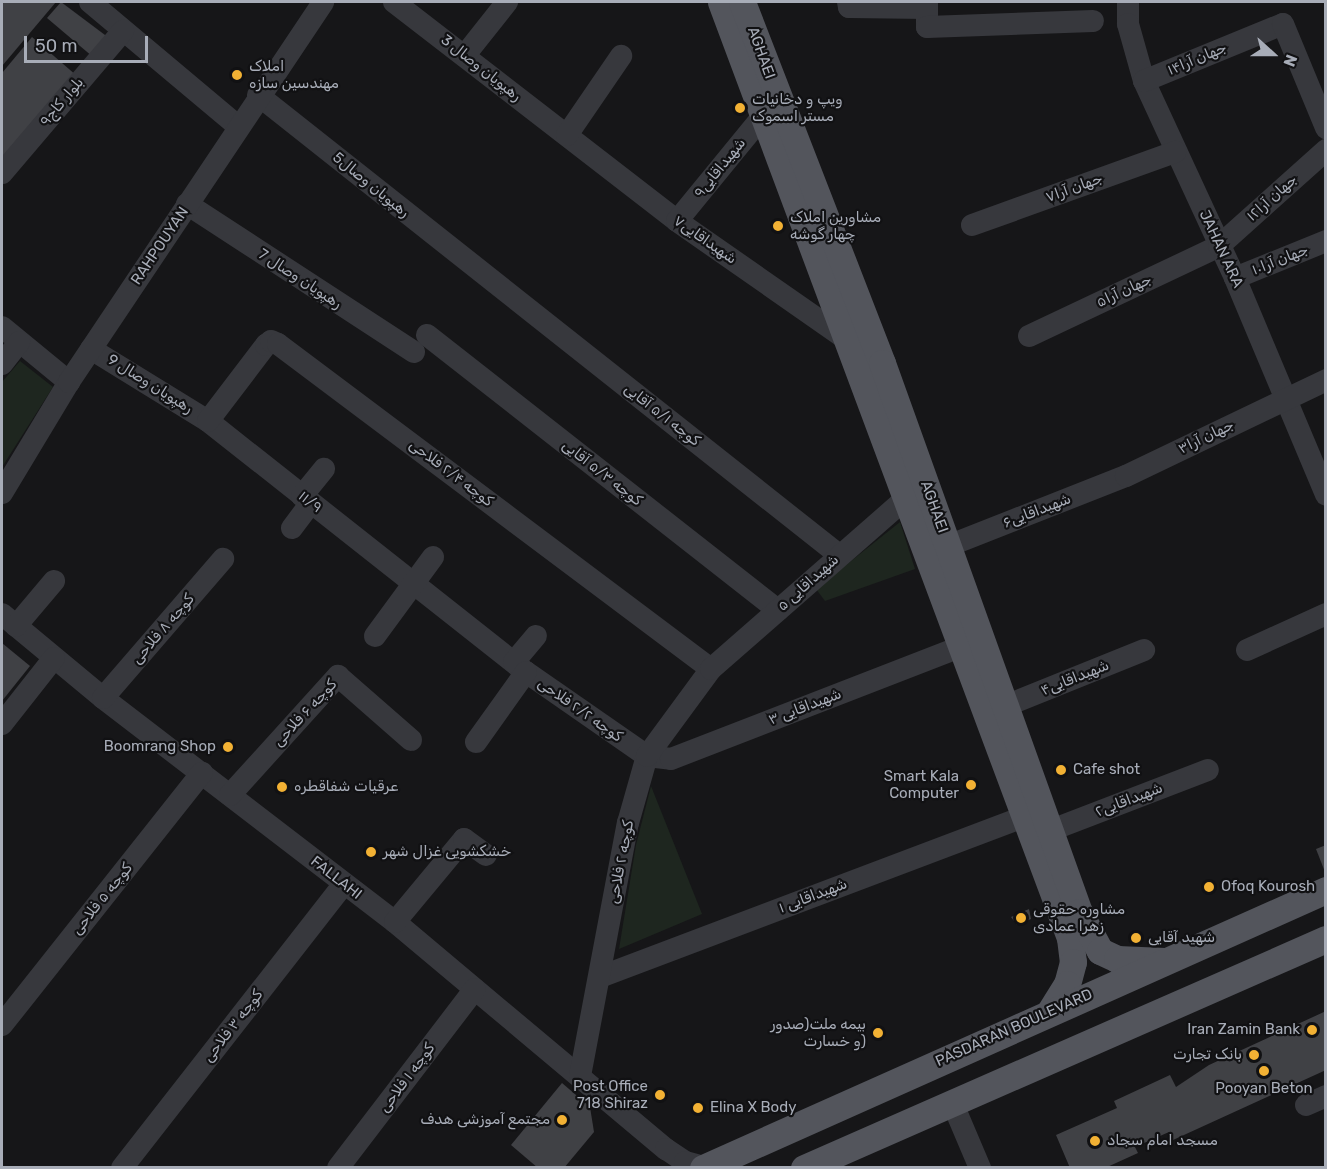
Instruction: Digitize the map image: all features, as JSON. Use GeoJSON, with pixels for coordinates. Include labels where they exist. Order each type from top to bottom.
{"type":"FeatureCollection","features":[{"type":"Feature","properties":{"kind":"main road","name":"AGHAEI"},"geometry":{"type":"LineString","coordinates":[[721,2],[962,646],[1082,947],[1066,984],[1050,1011]]}},
{"type":"Feature","properties":{"kind":"main road","name":"AGHAEI"},"geometry":{"type":"LineString","coordinates":[[742,2],[882,363],[1005,705],[1036,828]]}},
{"type":"Feature","properties":{"kind":"main road","name":"PASDARAN BOULEVARD"},"geometry":{"type":"LineString","coordinates":[[703,1167],[1326,890]]}},
{"type":"Feature","properties":{"kind":"main road"},"geometry":{"type":"LineString","coordinates":[[804,1167],[1326,939]]}},
{"type":"Feature","properties":{"kind":"main road"},"geometry":{"type":"LineString","coordinates":[[1082,947],[1117,959],[1164,961]]}},
{"type":"Feature","properties":{"kind":"street"},"geometry":{"type":"LineString","coordinates":[[90,2],[238,126]]}},
{"type":"Feature","properties":{"kind":"street","name":"RAHPOUYAN"},"geometry":{"type":"LineString","coordinates":[[2,493],[91,348],[258,95],[323,2]]}},
{"type":"Feature","properties":{"kind":"street","name":"3 رهپویان وصال"},"geometry":{"type":"LineString","coordinates":[[394,2],[567,135]]}},
{"type":"Feature","properties":{"kind":"street"},"geometry":{"type":"LineString","coordinates":[[465,55],[507,2]]}},
{"type":"Feature","properties":{"kind":"street"},"geometry":{"type":"LineString","coordinates":[[848,2],[849,7],[927,5],[927,27],[1093,21]]}},
{"type":"Feature","properties":{"kind":"street","name":"JAHAN ARA"},"geometry":{"type":"LineString","coordinates":[[1128,2],[1128,24],[1144,81],[1235,278],[1326,495]]}},
{"type":"Feature","properties":{"kind":"street","name":"جهان آرا۱۴"},"geometry":{"type":"LineString","coordinates":[[1144,81],[1283,24],[1326,128]]}},
{"type":"Feature","properties":{"kind":"street","name":"بلوار کاج۹"},"geometry":{"type":"LineString","coordinates":[[2,174],[123,31]]}},
{"type":"Feature","properties":{"kind":"street"},"geometry":{"type":"LineString","coordinates":[[567,135],[621,56]]}},
{"type":"Feature","properties":{"kind":"street","name":"رهپویان وصال5"},"geometry":{"type":"LineString","coordinates":[[258,95],[484,275]]}},
{"type":"Feature","properties":{"kind":"street","name":"شهیداقایی۹"},"geometry":{"type":"LineString","coordinates":[[677,221],[763,116]]}},
{"type":"Feature","properties":{"kind":"street","name":"شهیداقایی۷"},"geometry":{"type":"LineString","coordinates":[[567,135],[677,221],[846,339]]}},
{"type":"Feature","properties":{"kind":"street","name":"جهان آرا۱۲"},"geometry":{"type":"LineString","coordinates":[[1220,246],[1326,150]]}},
{"type":"Feature","properties":{"kind":"street","name":"جهان آرا۷"},"geometry":{"type":"LineString","coordinates":[[972,225],[1175,152]]}},
{"type":"Feature","properties":{"kind":"street","name":"7 رهپویان وصال"},"geometry":{"type":"LineString","coordinates":[[187,204],[421,344]]}},
{"type":"Feature","properties":{"kind":"street","name":"جهان آرا۱۰"},"geometry":{"type":"LineString","coordinates":[[1235,278],[1326,241]]}},
{"type":"Feature","properties":{"kind":"street","name":"جهان آرا۵"},"geometry":{"type":"LineString","coordinates":[[1029,336],[1220,246]]}},
{"type":"Feature","properties":{"kind":"street","name":"کوچه ۵/۱ آقایی"},"geometry":{"type":"LineString","coordinates":[[484,275],[839,555]]}},
{"type":"Feature","properties":{"kind":"street"},"geometry":{"type":"LineString","coordinates":[[2,327],[69,382]]}},
{"type":"Feature","properties":{"kind":"street","name":"کوچه ۲/۴ فلاحی"},"geometry":{"type":"LineString","coordinates":[[208,421],[266,345],[271,341],[278,344],[711,669]]}},
{"type":"Feature","properties":{"kind":"street"},"geometry":{"type":"LineString","coordinates":[[2,364],[19,342]]}},
{"type":"Feature","properties":{"kind":"street","name":"کوچه ۵/۳ آقایی"},"geometry":{"type":"LineString","coordinates":[[421,344],[778,610]]}},
{"type":"Feature","properties":{"kind":"street","name":"9 رهپویان وصال"},"geometry":{"type":"LineString","coordinates":[[91,348],[208,421]]}},
{"type":"Feature","properties":{"kind":"street","name":"جهان آرا۳"},"geometry":{"type":"LineString","coordinates":[[1126,476],[1326,380]]}},
{"type":"Feature","properties":{"kind":"street","name":"۱۱/۹"},"geometry":{"type":"LineString","coordinates":[[208,421],[307,500],[414,580],[520,667]]}},
{"type":"Feature","properties":{"kind":"street"},"geometry":{"type":"LineString","coordinates":[[291,528],[324,469]]}},
{"type":"Feature","properties":{"kind":"street","name":"شهیداقایی۶"},"geometry":{"type":"LineString","coordinates":[[948,546],[1126,476]]}},
{"type":"Feature","properties":{"kind":"street","name":"۵ شهیداقایی"},"geometry":{"type":"LineString","coordinates":[[711,669],[906,498]]}},
{"type":"Feature","properties":{"kind":"street"},"geometry":{"type":"LineString","coordinates":[[375,636],[433,557]]}},
{"type":"Feature","properties":{"kind":"street","name":"کوچه ۸ فلاحی"},"geometry":{"type":"LineString","coordinates":[[103,698],[223,559]]}},
{"type":"Feature","properties":{"kind":"street"},"geometry":{"type":"LineString","coordinates":[[9,620],[54,581]]}},
{"type":"Feature","properties":{"kind":"street"},"geometry":{"type":"LineString","coordinates":[[1247,650],[1326,614]]}},
{"type":"Feature","properties":{"kind":"street","name":"FALLAHI"},"geometry":{"type":"LineString","coordinates":[[9,620],[103,698],[395,922],[580,1076],[666,1158],[703,1167]]}},
{"type":"Feature","properties":{"kind":"street"},"geometry":{"type":"LineString","coordinates":[[520,667],[536,636]]}},
{"type":"Feature","properties":{"kind":"street","name":"۳ شهیداقایی"},"geometry":{"type":"LineString","coordinates":[[647,756],[670,759],[962,646]]}},
{"type":"Feature","properties":{"kind":"street","name":"شهیداقایی۴"},"geometry":{"type":"LineString","coordinates":[[1005,705],[1144,650]]}},
{"type":"Feature","properties":{"kind":"street"},"geometry":{"type":"LineString","coordinates":[[2,724],[54,658]]}},
{"type":"Feature","properties":{"kind":"street","name":"کوچه ۲/۲ فلاحی"},"geometry":{"type":"LineString","coordinates":[[476,742],[520,667],[647,756]]}},
{"type":"Feature","properties":{"kind":"street","name":"کوچه ۲ فلاحی"},"geometry":{"type":"LineString","coordinates":[[580,1076],[624,842],[647,756],[711,669]]}},
{"type":"Feature","properties":{"kind":"street","name":"کوچه ۶ فلاحی"},"geometry":{"type":"LineString","coordinates":[[230,795],[338,676],[411,740]]}},
{"type":"Feature","properties":{"kind":"street","name":"شهیداقایی۲"},"geometry":{"type":"LineString","coordinates":[[1036,828],[1208,770]]}},
{"type":"Feature","properties":{"kind":"street","name":"کوچه ۵ فلاحی"},"geometry":{"type":"LineString","coordinates":[[2,1025],[202,773]]}},
{"type":"Feature","properties":{"kind":"street","name":"۱ شهیداقایی"},"geometry":{"type":"LineString","coordinates":[[600,977],[1036,828]]}},
{"type":"Feature","properties":{"kind":"street"},"geometry":{"type":"LineString","coordinates":[[395,922],[464,839],[486,855]]}},
{"type":"Feature","properties":{"kind":"street","name":"کوچه ۳ فلاحی"},"geometry":{"type":"LineString","coordinates":[[122,1167],[345,884]]}},
{"type":"Feature","properties":{"kind":"street","name":"کوچه ۱ فلاحی"},"geometry":{"type":"LineString","coordinates":[[338,1167],[475,988]]}},
{"type":"Feature","properties":{"kind":"street"},"geometry":{"type":"LineString","coordinates":[[952,1102],[980,1167]]}},
{"type":"Feature","properties":{"kind":"shaded area"},"geometry":{"type":"Polygon","coordinates":[[[20,361],[53,387],[2,467],[2,382],[20,361]]]}},
{"type":"Feature","properties":{"kind":"shaded area"},"geometry":{"type":"Polygon","coordinates":[[[900,522],[915,569],[825,601],[816,589],[900,522]]]}},
{"type":"Feature","properties":{"kind":"shaded area"},"geometry":{"type":"Polygon","coordinates":[[[651,786],[702,914],[619,949],[636,845],[651,786]]]}},
{"type":"Feature","properties":{"kind":"building"},"geometry":{"type":"Polygon","coordinates":[[[2,2],[56,2],[2,66],[2,2]]]}},
{"type":"Feature","properties":{"kind":"building"},"geometry":{"type":"Polygon","coordinates":[[[61,2],[109,38],[93,57],[47,18],[61,2]]]}},
{"type":"Feature","properties":{"kind":"building"},"geometry":{"type":"Polygon","coordinates":[[[32,37],[77,76],[2,166],[2,73],[32,37]]]}},
{"type":"Feature","properties":{"kind":"building"},"geometry":{"type":"Polygon","coordinates":[[[2,643],[30,666],[2,701],[2,643]]]}},
{"type":"Feature","properties":{"kind":"building"},"geometry":{"type":"Polygon","coordinates":[[[1326,845],[1326,872],[1325,872],[1316,849],[1326,845]]]}},
{"type":"Feature","properties":{"kind":"building","name":"مشاوره حقوقی زهرا عمادی"},"geometry":{"type":"Polygon","coordinates":[[[1029,909],[1031,919],[1017,925],[1011,917],[1029,909]]]}},
{"type":"Feature","properties":{"kind":"building"},"geometry":{"type":"Polygon","coordinates":[[[1326,1011],[1326,1070],[1173,1140],[1169,1132],[1135,1147],[1138,1153],[1105,1168],[1070,1168],[1056,1135],[1117,1108],[1114,1101],[1170,1075],[1176,1087],[1209,1065],[1326,1011]]]}},
{"type":"Feature","properties":{"kind":"building","name":"مجتمع آموزشی هدف"},"geometry":{"type":"Polygon","coordinates":[[[562,1083],[590,1107],[594,1132],[564,1168],[538,1168],[511,1145],[562,1083]]]}},
{"type":"Feature","properties":{"kind":"place","name":"املاک مهندسین سازه"},"geometry":{"type":"Point","coordinates":[237,75]}},
{"type":"Feature","properties":{"kind":"place","name":"ویپ و دخانیات مستر اسموک"},"geometry":{"type":"Point","coordinates":[740,108]}},
{"type":"Feature","properties":{"kind":"place","name":"مشاورین املاک چهار گوشه"},"geometry":{"type":"Point","coordinates":[778,226]}},
{"type":"Feature","properties":{"kind":"place","name":"Boomrang Shop"},"geometry":{"type":"Point","coordinates":[228,747]}},
{"type":"Feature","properties":{"kind":"place","name":"Cafe shot"},"geometry":{"type":"Point","coordinates":[1061,770]}},
{"type":"Feature","properties":{"kind":"place","name":"Smart Kala Computer"},"geometry":{"type":"Point","coordinates":[971,785]}},
{"type":"Feature","properties":{"kind":"place","name":"عرقیات شفاقطره"},"geometry":{"type":"Point","coordinates":[282,787]}},
{"type":"Feature","properties":{"kind":"place","name":"خشکشویی غزال شهر"},"geometry":{"type":"Point","coordinates":[371,852]}},
{"type":"Feature","properties":{"kind":"place","name":"Ofoq Kourosh"},"geometry":{"type":"Point","coordinates":[1209,887]}},
{"type":"Feature","properties":{"kind":"place","name":"مشاوره حقوقی زهرا عمادی"},"geometry":{"type":"Point","coordinates":[1021,918]}},
{"type":"Feature","properties":{"kind":"place","name":"شهید آقایی"},"geometry":{"type":"Point","coordinates":[1136,938]}},
{"type":"Feature","properties":{"kind":"place","name":"Iran Zamin Bank"},"geometry":{"type":"Point","coordinates":[1312,1030]}},
{"type":"Feature","properties":{"kind":"place","name":"بیمه ملت(صدور و خسارت)"},"geometry":{"type":"Point","coordinates":[878,1033]}},
{"type":"Feature","properties":{"kind":"place","name":"بانک تجارت"},"geometry":{"type":"Point","coordinates":[1254,1055]}},
{"type":"Feature","properties":{"kind":"place","name":"Pooyan Beton"},"geometry":{"type":"Point","coordinates":[1264,1071]}},
{"type":"Feature","properties":{"kind":"place","name":"Post Office 718 Shiraz"},"geometry":{"type":"Point","coordinates":[660,1095]}},
{"type":"Feature","properties":{"kind":"place","name":"Elina X Body"},"geometry":{"type":"Point","coordinates":[698,1108]}},
{"type":"Feature","properties":{"kind":"place","name":"مجتمع آموزشی هدف"},"geometry":{"type":"Point","coordinates":[562,1120]}},
{"type":"Feature","properties":{"kind":"place","name":"مسجد امام سجاد"},"geometry":{"type":"Point","coordinates":[1095,1141]}}]}
